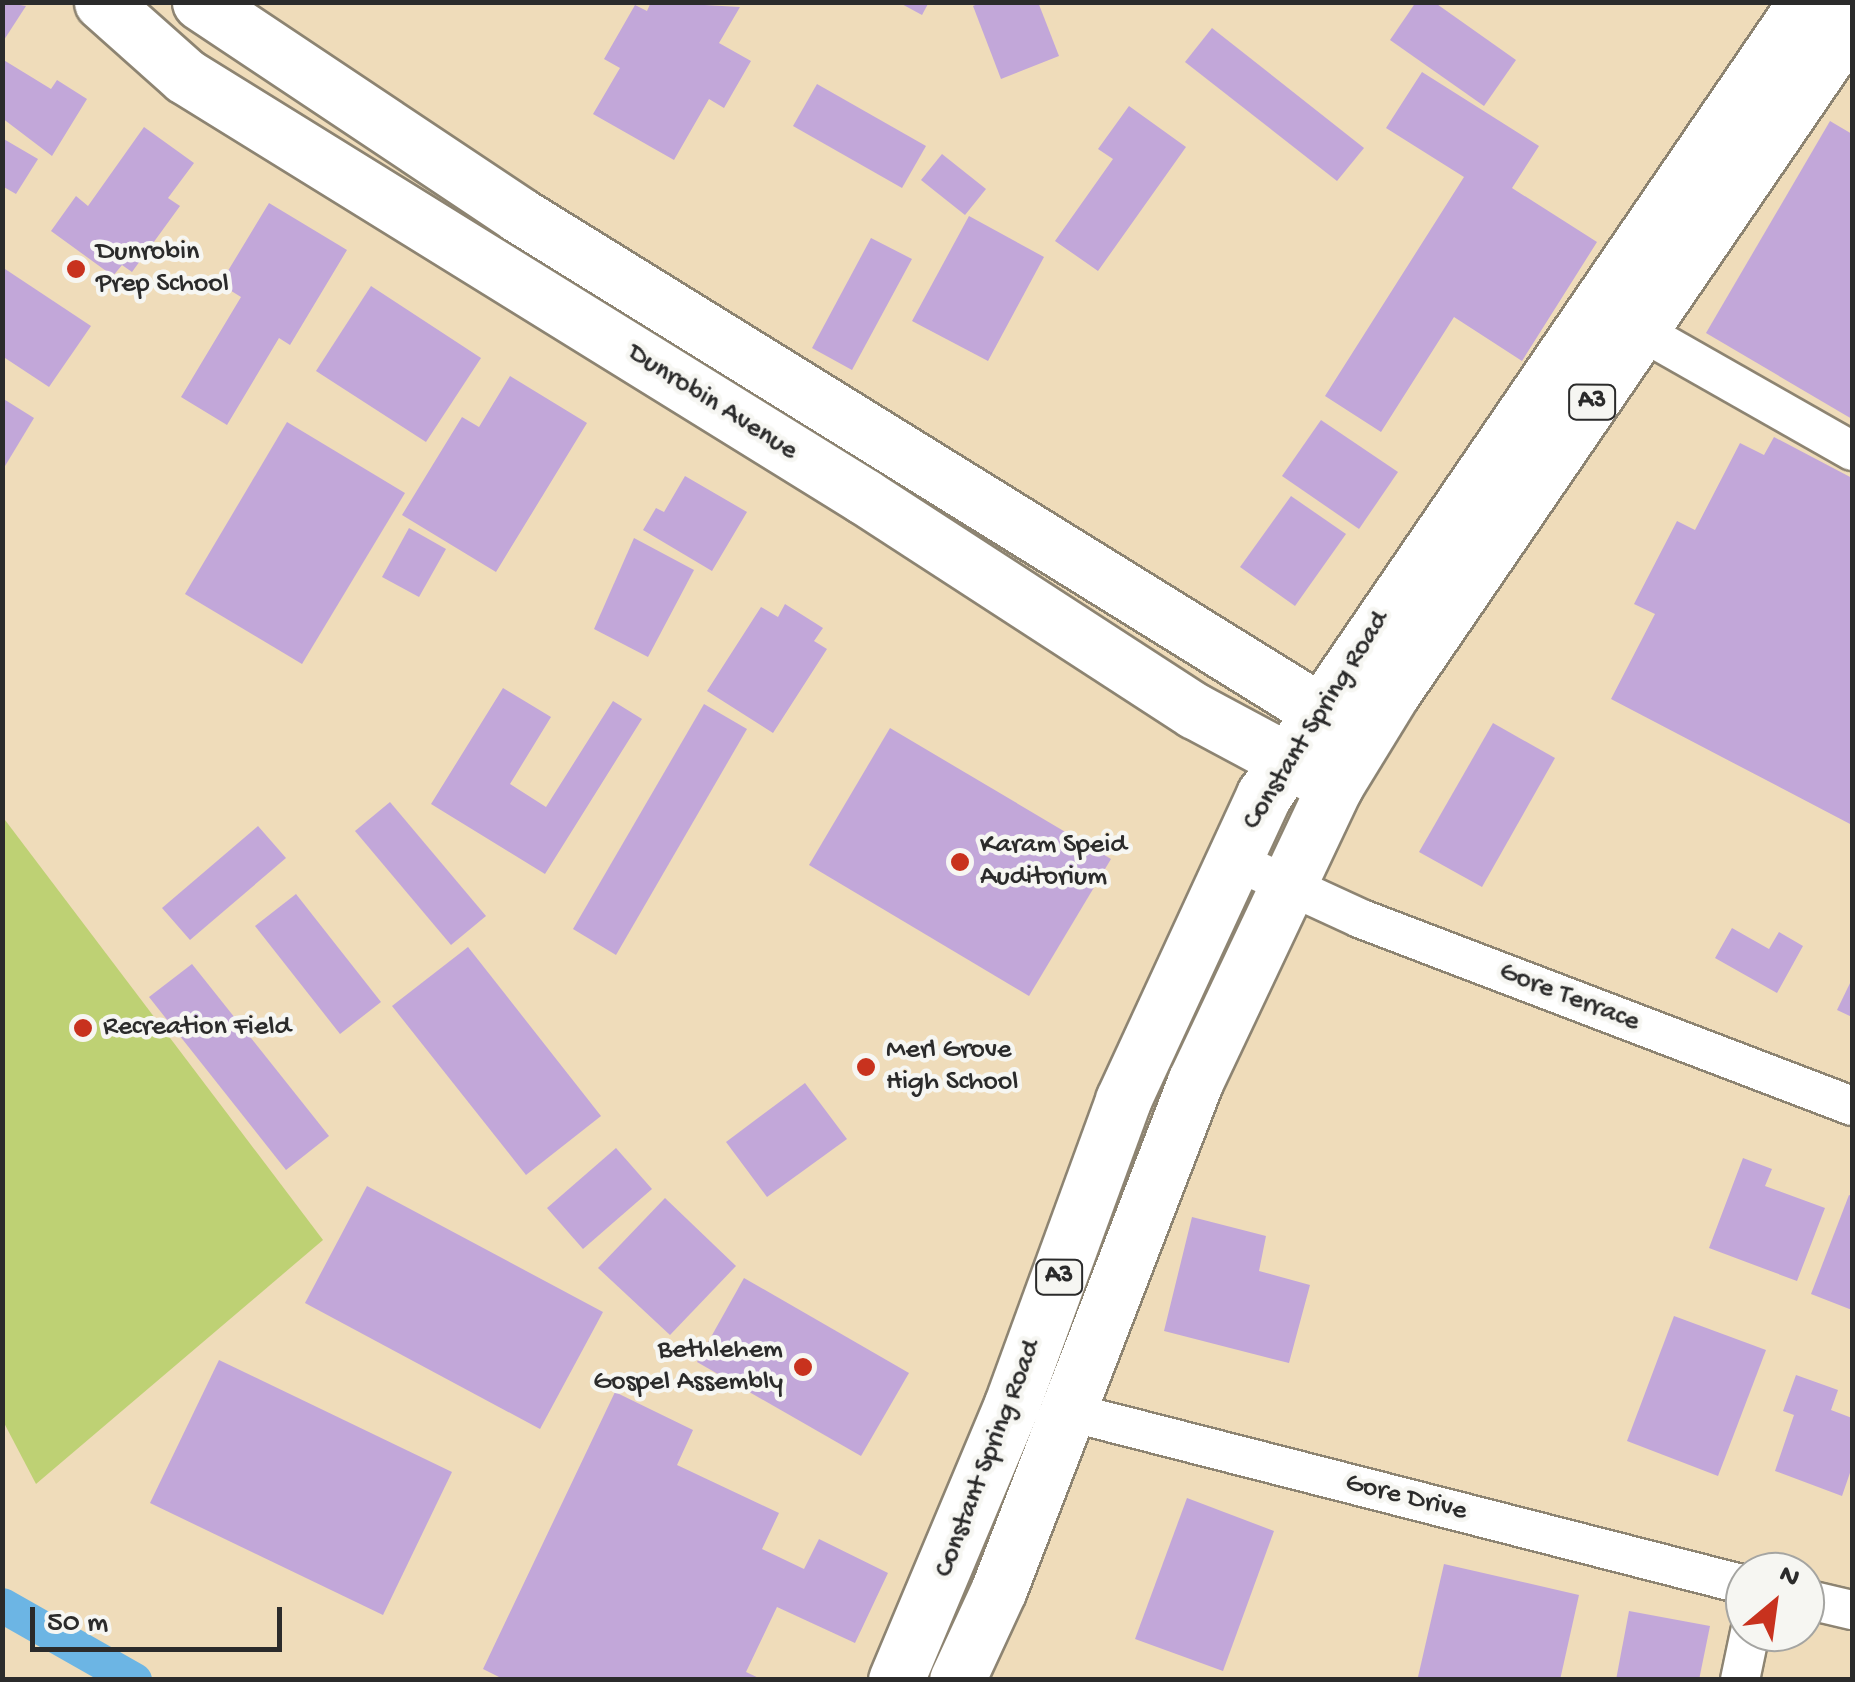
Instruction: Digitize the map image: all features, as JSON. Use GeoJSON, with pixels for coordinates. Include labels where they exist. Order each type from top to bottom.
{"type":"FeatureCollection","features":[{"type":"Feature","properties":{"kind":"main road","name":"Dunrobin Avenue"},"geometry":{"type":"LineString","coordinates":[[102,2],[185,76],[865,497],[1195,711],[1335,786]]}},
{"type":"Feature","properties":{"kind":"main road","name":"Dunrobin Avenue"},"geometry":{"type":"LineString","coordinates":[[200,2],[519,216],[1340,724]]}},
{"type":"Feature","properties":{"kind":"main road","name":"Constant Spring Road"},"geometry":{"type":"LineString","coordinates":[[957,1680],[1195,1082],[1335,786],[1340,724],[1806,2]]}},
{"type":"Feature","properties":{"kind":"main road","name":"Constant Spring Road"},"geometry":{"type":"LineString","coordinates":[[896,1680],[991,1457],[1124,1100],[1231,859],[1286,759],[1340,724],[1641,331],[1852,20]]}},
{"type":"Feature","properties":{"kind":"street"},"geometry":{"type":"LineString","coordinates":[[1641,331],[1852,451]]}},
{"type":"Feature","properties":{"kind":"street","name":"Gore Terrace"},"geometry":{"type":"LineString","coordinates":[[1231,859],[1286,886],[1852,1106]]}},
{"type":"Feature","properties":{"kind":"street","name":"Gore Drive"},"geometry":{"type":"LineString","coordinates":[[1066,1411],[1725,1580]]}},
{"type":"Feature","properties":{"kind":"street"},"geometry":{"type":"LineString","coordinates":[[1825,1604],[1852,1610]]}},
{"type":"Feature","properties":{"kind":"street"},"geometry":{"type":"LineString","coordinates":[[1740,1680],[1746,1652]]}},
{"type":"Feature","properties":{"kind":"green space","name":"Recreation Field"},"geometry":{"type":"Polygon","coordinates":[[[2,816],[323,1240],[36,1484],[3,1421],[2,816]]]}},
{"type":"Feature","properties":{"kind":"building"},"geometry":{"type":"Polygon","coordinates":[[[2,2],[26,6],[2,43],[2,2]]]}},
{"type":"Feature","properties":{"kind":"building"},"geometry":{"type":"Polygon","coordinates":[[[651,2],[740,7],[719,43],[751,61],[724,108],[709,99],[674,160],[593,114],[620,68],[604,59],[635,5],[647,11],[651,2]]]}},
{"type":"Feature","properties":{"kind":"building"},"geometry":{"type":"Polygon","coordinates":[[[898,2],[929,2],[922,15],[898,2]]]}},
{"type":"Feature","properties":{"kind":"building"},"geometry":{"type":"Polygon","coordinates":[[[982,2],[1038,2],[1059,56],[1001,79],[973,6],[982,2]]]}},
{"type":"Feature","properties":{"kind":"building"},"geometry":{"type":"Polygon","coordinates":[[[1416,2],[1434,2],[1516,60],[1484,106],[1390,40],[1416,2]]]}},
{"type":"Feature","properties":{"kind":"building"},"geometry":{"type":"Polygon","coordinates":[[[1212,28],[1364,148],[1337,181],[1185,62],[1212,28]]]}},
{"type":"Feature","properties":{"kind":"building"},"geometry":{"type":"Polygon","coordinates":[[[2,59],[51,89],[57,80],[87,99],[52,156],[2,118],[2,59]]]}},
{"type":"Feature","properties":{"kind":"building"},"geometry":{"type":"Polygon","coordinates":[[[1422,72],[1539,146],[1512,188],[1597,242],[1522,361],[1454,317],[1381,432],[1325,396],[1464,177],[1386,128],[1422,72]]]}},
{"type":"Feature","properties":{"kind":"building"},"geometry":{"type":"Polygon","coordinates":[[[817,84],[926,146],[902,188],[793,126],[817,84]]]}},
{"type":"Feature","properties":{"kind":"building"},"geometry":{"type":"Polygon","coordinates":[[[1129,106],[1186,147],[1098,271],[1055,241],[1113,159],[1098,149],[1129,106]]]}},
{"type":"Feature","properties":{"kind":"building"},"geometry":{"type":"Polygon","coordinates":[[[1830,121],[1852,134],[1852,419],[1706,333],[1830,121]]]}},
{"type":"Feature","properties":{"kind":"building"},"geometry":{"type":"Polygon","coordinates":[[[144,127],[194,163],[168,198],[180,206],[132,272],[122,265],[113,276],[51,231],[76,196],[88,206],[144,127]]]}},
{"type":"Feature","properties":{"kind":"building"},"geometry":{"type":"Polygon","coordinates":[[[2,138],[38,159],[16,194],[2,186],[2,138]]]}},
{"type":"Feature","properties":{"kind":"building"},"geometry":{"type":"Polygon","coordinates":[[[942,154],[986,189],[965,215],[921,180],[942,154]]]}},
{"type":"Feature","properties":{"kind":"building"},"geometry":{"type":"Polygon","coordinates":[[[269,203],[347,250],[290,345],[279,338],[227,425],[181,397],[241,297],[220,284],[269,203]]]}},
{"type":"Feature","properties":{"kind":"building"},"geometry":{"type":"Polygon","coordinates":[[[969,216],[1044,257],[988,361],[912,321],[969,216]]]}},
{"type":"Feature","properties":{"kind":"building"},"geometry":{"type":"Polygon","coordinates":[[[871,238],[912,259],[852,370],[812,348],[871,238]]]}},
{"type":"Feature","properties":{"kind":"building"},"geometry":{"type":"Polygon","coordinates":[[[2,267],[91,326],[49,387],[2,356],[2,267]]]}},
{"type":"Feature","properties":{"kind":"building"},"geometry":{"type":"Polygon","coordinates":[[[371,286],[481,358],[426,442],[316,371],[371,286]]]}},
{"type":"Feature","properties":{"kind":"building"},"geometry":{"type":"Polygon","coordinates":[[[510,376],[587,423],[496,572],[402,515],[462,417],[479,427],[510,376]]]}},
{"type":"Feature","properties":{"kind":"building"},"geometry":{"type":"Polygon","coordinates":[[[2,398],[34,418],[2,471],[2,398]]]}},
{"type":"Feature","properties":{"kind":"building"},"geometry":{"type":"Polygon","coordinates":[[[1321,420],[1398,472],[1359,529],[1282,476],[1321,420]]]}},
{"type":"Feature","properties":{"kind":"building"},"geometry":{"type":"Polygon","coordinates":[[[287,422],[405,493],[302,664],[185,594],[287,422]]]}},
{"type":"Feature","properties":{"kind":"building"},"geometry":{"type":"Polygon","coordinates":[[[1774,437],[1852,478],[1852,825],[1611,699],[1655,614],[1634,604],[1677,521],[1695,530],[1740,443],[1764,455],[1774,437]]]}},
{"type":"Feature","properties":{"kind":"building"},"geometry":{"type":"Polygon","coordinates":[[[685,476],[747,512],[712,571],[643,530],[656,508],[664,512],[685,476]]]}},
{"type":"Feature","properties":{"kind":"building"},"geometry":{"type":"Polygon","coordinates":[[[1291,496],[1346,534],[1295,606],[1240,567],[1291,496]]]}},
{"type":"Feature","properties":{"kind":"building"},"geometry":{"type":"Polygon","coordinates":[[[409,528],[446,549],[419,597],[382,577],[409,528]]]}},
{"type":"Feature","properties":{"kind":"building"},"geometry":{"type":"Polygon","coordinates":[[[634,538],[694,570],[648,657],[594,629],[634,538]]]}},
{"type":"Feature","properties":{"kind":"building"},"geometry":{"type":"Polygon","coordinates":[[[785,604],[823,628],[814,641],[827,649],[773,733],[707,691],[761,607],[778,617],[785,604]]]}},
{"type":"Feature","properties":{"kind":"building"},"geometry":{"type":"Polygon","coordinates":[[[503,688],[551,717],[510,784],[546,807],[613,701],[642,719],[545,874],[431,804],[503,688]]]}},
{"type":"Feature","properties":{"kind":"building"},"geometry":{"type":"Polygon","coordinates":[[[704,704],[747,729],[616,955],[573,929],[704,704]]]}},
{"type":"Feature","properties":{"kind":"building"},"geometry":{"type":"Polygon","coordinates":[[[1493,723],[1555,758],[1482,887],[1419,852],[1493,723]]]}},
{"type":"Feature","properties":{"kind":"building","name":"Karam Speid Auditorium"},"geometry":{"type":"Polygon","coordinates":[[[890,728],[1111,859],[1029,996],[809,865],[890,728]]]}},
{"type":"Feature","properties":{"kind":"building"},"geometry":{"type":"Polygon","coordinates":[[[390,802],[486,916],[451,945],[355,831],[390,802]]]}},
{"type":"Feature","properties":{"kind":"building"},"geometry":{"type":"Polygon","coordinates":[[[258,826],[286,858],[190,940],[162,908],[258,826]]]}},
{"type":"Feature","properties":{"kind":"building"},"geometry":{"type":"Polygon","coordinates":[[[296,894],[381,1002],[340,1034],[255,926],[296,894]]]}},
{"type":"Feature","properties":{"kind":"building"},"geometry":{"type":"Polygon","coordinates":[[[1732,928],[1769,949],[1779,932],[1803,946],[1777,993],[1715,958],[1732,928]]]}},
{"type":"Feature","properties":{"kind":"building"},"geometry":{"type":"Polygon","coordinates":[[[468,947],[601,1116],[526,1175],[392,1006],[468,947]]]}},
{"type":"Feature","properties":{"kind":"building"},"geometry":{"type":"Polygon","coordinates":[[[192,964],[329,1136],[286,1170],[149,997],[192,964]]]}},
{"type":"Feature","properties":{"kind":"building"},"geometry":{"type":"Polygon","coordinates":[[[1852,979],[1852,1017],[1837,1010],[1852,979]]]}},
{"type":"Feature","properties":{"kind":"building"},"geometry":{"type":"Polygon","coordinates":[[[805,1083],[847,1139],[767,1197],[726,1142],[805,1083]]]}},
{"type":"Feature","properties":{"kind":"building"},"geometry":{"type":"Polygon","coordinates":[[[616,1148],[652,1189],[583,1249],[547,1208],[616,1148]]]}},
{"type":"Feature","properties":{"kind":"building"},"geometry":{"type":"Polygon","coordinates":[[[1743,1158],[1772,1169],[1765,1186],[1825,1208],[1797,1281],[1709,1248],[1743,1158]]]}},
{"type":"Feature","properties":{"kind":"building"},"geometry":{"type":"Polygon","coordinates":[[[367,1186],[603,1312],[540,1429],[305,1303],[367,1186]]]}},
{"type":"Feature","properties":{"kind":"building"},"geometry":{"type":"Polygon","coordinates":[[[1849,1195],[1852,1196],[1852,1310],[1811,1294],[1849,1195]]]}},
{"type":"Feature","properties":{"kind":"building"},"geometry":{"type":"Polygon","coordinates":[[[665,1198],[736,1266],[670,1335],[598,1268],[665,1198]]]}},
{"type":"Feature","properties":{"kind":"building"},"geometry":{"type":"Polygon","coordinates":[[[1192,1217],[1266,1236],[1259,1271],[1310,1285],[1289,1363],[1164,1331],[1192,1217]]]}},
{"type":"Feature","properties":{"kind":"building","name":"Bethlehem Gospel Assembly"},"geometry":{"type":"Polygon","coordinates":[[[744,1278],[909,1373],[861,1456],[697,1362],[744,1278]]]}},
{"type":"Feature","properties":{"kind":"building"},"geometry":{"type":"Polygon","coordinates":[[[1674,1316],[1766,1350],[1718,1476],[1627,1441],[1674,1316]]]}},
{"type":"Feature","properties":{"kind":"building"},"geometry":{"type":"Polygon","coordinates":[[[219,1360],[452,1472],[383,1615],[150,1503],[219,1360]]]}},
{"type":"Feature","properties":{"kind":"building"},"geometry":{"type":"Polygon","coordinates":[[[1796,1375],[1838,1390],[1831,1410],[1852,1418],[1852,1467],[1842,1496],[1775,1471],[1794,1415],[1783,1411],[1796,1375]]]}},
{"type":"Feature","properties":{"kind":"building"},"geometry":{"type":"Polygon","coordinates":[[[615,1392],[693,1430],[677,1465],[779,1513],[762,1549],[804,1569],[819,1539],[888,1573],[855,1643],[777,1607],[746,1672],[763,1680],[505,1680],[483,1669],[615,1392]]]}},
{"type":"Feature","properties":{"kind":"building"},"geometry":{"type":"Polygon","coordinates":[[[1187,1498],[1274,1531],[1223,1671],[1135,1639],[1187,1498]]]}},
{"type":"Feature","properties":{"kind":"building"},"geometry":{"type":"Polygon","coordinates":[[[1444,1564],[1579,1595],[1560,1680],[1418,1677],[1444,1564]]]}},
{"type":"Feature","properties":{"kind":"building"},"geometry":{"type":"Polygon","coordinates":[[[1629,1611],[1710,1626],[1699,1680],[1616,1680],[1629,1611]]]}},
{"type":"Feature","properties":{"kind":"waterway"},"geometry":{"type":"LineString","coordinates":[[2,1605],[134,1680]]}},
{"type":"Feature","properties":{"kind":"place","name":"Dunrobin Prep School"},"geometry":{"type":"Point","coordinates":[76,269]}},
{"type":"Feature","properties":{"kind":"place","name":"Karam Speid Auditorium"},"geometry":{"type":"Point","coordinates":[960,862]}},
{"type":"Feature","properties":{"kind":"place","name":"Recreation Field"},"geometry":{"type":"Point","coordinates":[83,1028]}},
{"type":"Feature","properties":{"kind":"place","name":"Merl Grove High School"},"geometry":{"type":"Point","coordinates":[866,1067]}},
{"type":"Feature","properties":{"kind":"place","name":"Bethlehem Gospel Assembly"},"geometry":{"type":"Point","coordinates":[803,1367]}}]}
